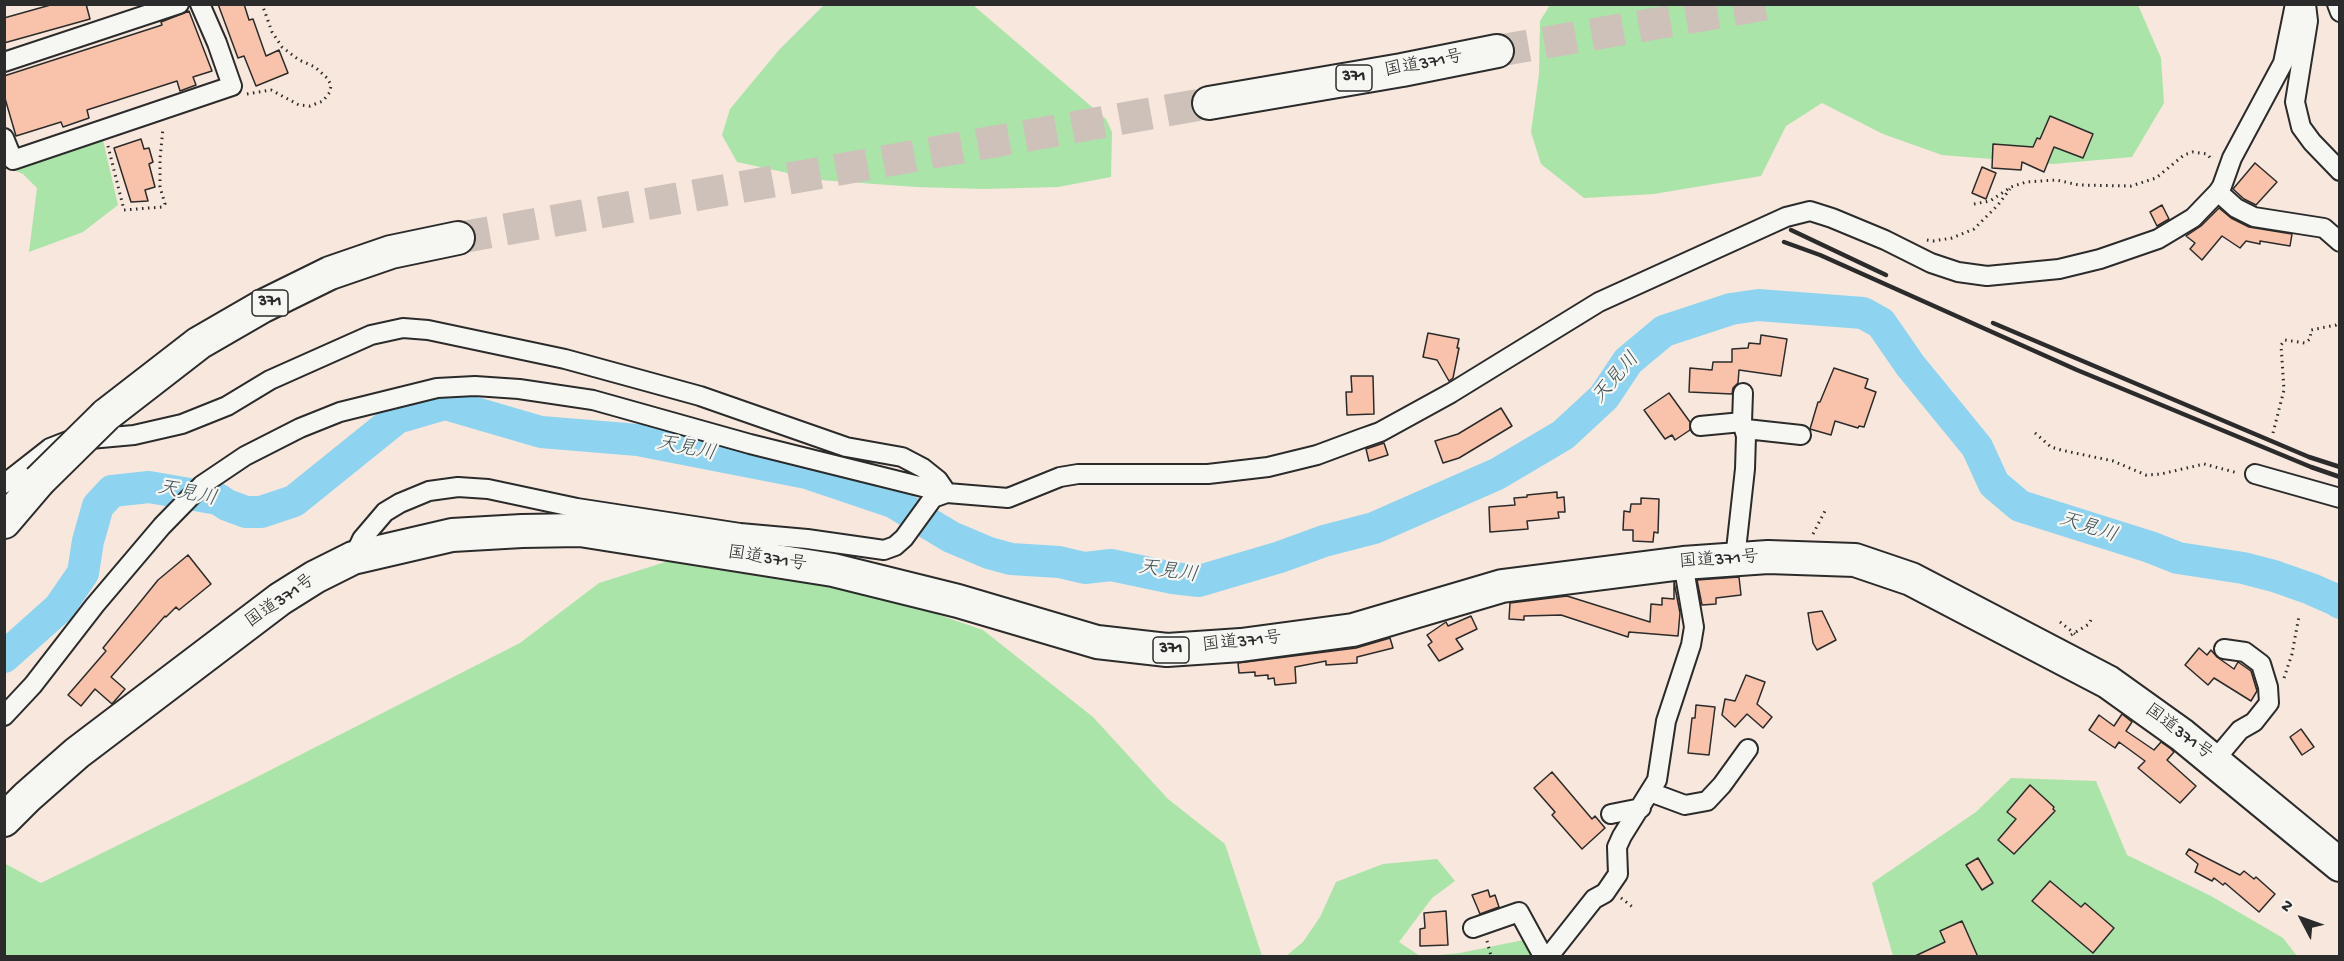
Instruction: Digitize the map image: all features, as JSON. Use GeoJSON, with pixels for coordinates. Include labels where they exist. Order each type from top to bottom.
{"type":"FeatureCollection","features":[{"type":"Feature","properties":{"kind":"highway","name":"国道371号"},"geometry":{"type":"LineString","coordinates":[[1209,103],[1402,70],[1497,51]]}},
{"type":"Feature","properties":{"kind":"highway","name":"371"},"geometry":{"type":"LineString","coordinates":[[4,522],[39,481],[106,415],[199,344],[263,306],[330,273],[391,252],[458,238]]}},
{"type":"Feature","properties":{"kind":"highway","name":"国道371号"},"geometry":{"type":"LineString","coordinates":[[4,820],[77,753],[280,599],[315,577],[353,558],[452,535],[580,530],[833,570],[958,601],[1097,642],[1167,650],[1241,645],[1353,630],[1502,585],[1735,559],[1768,557],[1855,560],[1911,579],[2108,682],[2182,735],[2340,865]]}},
{"type":"Feature","properties":{"kind":"street"},"geometry":{"type":"LineString","coordinates":[[4,62],[179,4]]}},
{"type":"Feature","properties":{"kind":"street"},"geometry":{"type":"LineString","coordinates":[[4,138],[13,160],[232,86],[200,4]]}},
{"type":"Feature","properties":{"kind":"street"},"geometry":{"type":"LineString","coordinates":[[4,716],[33,685],[95,605],[202,485],[254,451],[300,428],[340,412],[437,388],[475,386],[519,389],[593,400],[940,495],[1008,498],[1060,477],[1078,474],[1208,474],[1268,467],[1317,454],[1380,432],[1509,359],[1599,302],[1786,217],[1810,211],[1885,240],[1931,263],[1958,272],[1987,276],[2059,269],[2100,259],[2149,242],[2193,218],[2222,186],[2232,158],[2283,63],[2295,4]]}},
{"type":"Feature","properties":{"kind":"street"},"geometry":{"type":"LineString","coordinates":[[2306,4],[2308,21],[2295,102],[2301,127],[2340,171]]}},
{"type":"Feature","properties":{"kind":"street"},"geometry":{"type":"LineString","coordinates":[[2337,4],[2340,12]]}},
{"type":"Feature","properties":{"kind":"street"},"geometry":{"type":"LineString","coordinates":[[2218,192],[2236,208],[2254,217],[2324,228],[2340,242]]}},
{"type":"Feature","properties":{"kind":"street"},"geometry":{"type":"LineString","coordinates":[[4,484],[50,448],[68,441],[134,435],[182,424],[227,406],[270,380],[371,334],[402,328],[428,330],[565,359],[700,396],[846,447],[902,457],[938,480],[940,495],[904,538],[895,546],[884,550],[807,539],[740,534],[577,508],[488,489],[458,487],[429,491],[385,512],[362,539],[353,558]]}},
{"type":"Feature","properties":{"kind":"street"},"geometry":{"type":"LineString","coordinates":[[1735,559],[1745,469],[1743,393]]}},
{"type":"Feature","properties":{"kind":"street"},"geometry":{"type":"LineString","coordinates":[[1700,426],[1744,426],[1801,435]]}},
{"type":"Feature","properties":{"kind":"street"},"geometry":{"type":"LineString","coordinates":[[2249,474],[2340,498]]}},
{"type":"Feature","properties":{"kind":"street"},"geometry":{"type":"LineString","coordinates":[[1549,957],[1594,899],[1605,893],[1618,874],[1617,847],[1657,780],[1666,721],[1691,645],[1694,627],[1683,563]]}},
{"type":"Feature","properties":{"kind":"street"},"geometry":{"type":"LineString","coordinates":[[2217,763],[2224,749],[2240,730],[2254,722],[2269,703],[2268,687],[2261,664],[2245,652],[2224,649]]}},
{"type":"Feature","properties":{"kind":"street"},"geometry":{"type":"LineString","coordinates":[[1611,814],[1646,800],[1685,805],[1707,801],[1749,749]]}},
{"type":"Feature","properties":{"kind":"street"},"geometry":{"type":"LineString","coordinates":[[1473,928],[1519,912],[1544,957]]}},
{"type":"Feature","properties":{"kind":"path"},"geometry":{"type":"LineString","coordinates":[[240,96],[270,90],[299,105],[310,106],[323,101],[330,92],[331,86],[327,78],[315,67],[299,60],[282,47],[272,32],[262,4]]}},
{"type":"Feature","properties":{"kind":"path"},"geometry":{"type":"LineString","coordinates":[[102,130],[124,210],[162,207],[165,204],[160,186],[160,159],[166,110]]}},
{"type":"Feature","properties":{"kind":"path"},"geometry":{"type":"LineString","coordinates":[[1974,204],[1990,201],[2011,187],[2026,182],[2056,180],[2079,185],[2131,186],[2156,177],[2184,155],[2195,152],[2207,154],[2214,161],[2218,192]]}},
{"type":"Feature","properties":{"kind":"path"},"geometry":{"type":"LineString","coordinates":[[1926,239],[1933,241],[1952,238],[1974,229],[1998,206],[2011,187]]}},
{"type":"Feature","properties":{"kind":"path"},"geometry":{"type":"LineString","coordinates":[[2273,433],[2284,390],[2281,345],[2285,340],[2305,343],[2310,339],[2311,330],[2336,325],[2340,322]]}},
{"type":"Feature","properties":{"kind":"path"},"geometry":{"type":"LineString","coordinates":[[2035,433],[2051,447],[2100,458],[2146,475],[2161,474],[2204,464],[2249,474]]}},
{"type":"Feature","properties":{"kind":"path"},"geometry":{"type":"LineString","coordinates":[[1808,542],[1826,509]]}},
{"type":"Feature","properties":{"kind":"path"},"geometry":{"type":"LineString","coordinates":[[2269,703],[2287,670],[2299,616]]}},
{"type":"Feature","properties":{"kind":"path"},"geometry":{"type":"LineString","coordinates":[[2060,622],[2075,634]]}},
{"type":"Feature","properties":{"kind":"green space"},"geometry":{"type":"Polygon","coordinates":[[[824,5],[973,5],[1106,119],[1112,132],[1111,177],[1058,187],[984,189],[916,187],[820,180],[737,162],[722,135],[730,109],[779,50],[824,5]]]}},
{"type":"Feature","properties":{"kind":"green space"},"geometry":{"type":"Polygon","coordinates":[[[1550,5],[2138,5],[2161,58],[2164,103],[2132,157],[2053,164],[1942,155],[1883,134],[1822,103],[1786,126],[1761,176],[1654,194],[1584,198],[1541,164],[1531,132],[1539,74],[1540,21],[1550,5]]]}},
{"type":"Feature","properties":{"kind":"green space"},"geometry":{"type":"Polygon","coordinates":[[[103,140],[118,205],[83,232],[29,252],[37,188],[23,174],[13,170],[103,140]]]}},
{"type":"Feature","properties":{"kind":"green space"},"geometry":{"type":"Polygon","coordinates":[[[678,558],[783,570],[881,595],[983,630],[1093,717],[1168,799],[1225,844],[1262,956],[5,956],[4,863],[41,883],[249,781],[520,643],[599,583],[678,558]]]}},
{"type":"Feature","properties":{"kind":"green space"},"geometry":{"type":"Polygon","coordinates":[[[2011,778],[2096,781],[2127,855],[2211,896],[2283,938],[2297,956],[1893,956],[1872,883],[1976,812],[2011,778]]]}},
{"type":"Feature","properties":{"kind":"green space"},"geometry":{"type":"Polygon","coordinates":[[[1437,859],[1455,881],[1432,898],[1399,942],[1420,956],[1286,956],[1303,942],[1320,917],[1336,882],[1383,864],[1437,859]]]}},
{"type":"Feature","properties":{"kind":"green space"},"geometry":{"type":"Polygon","coordinates":[[[1538,937],[1536,956],[1429,956],[1460,953],[1538,937]]]}},
{"type":"Feature","properties":{"kind":"building"},"geometry":{"type":"Polygon","coordinates":[[[54,4],[86,4],[90,19],[4,43],[4,18],[54,4]]]}},
{"type":"Feature","properties":{"kind":"building"},"geometry":{"type":"Polygon","coordinates":[[[218,4],[244,4],[249,20],[253,19],[266,56],[279,50],[288,73],[256,86],[244,56],[238,58],[218,4]]]}},
{"type":"Feature","properties":{"kind":"building"},"geometry":{"type":"Polygon","coordinates":[[[189,11],[212,71],[193,77],[196,85],[180,91],[177,81],[87,110],[89,118],[63,127],[61,122],[16,136],[4,95],[4,76],[162,25],[161,22],[189,11]]]}},
{"type":"Feature","properties":{"kind":"building"},"geometry":{"type":"Polygon","coordinates":[[[2050,116],[2093,134],[2083,158],[2054,147],[2044,172],[2022,162],[2021,170],[1992,168],[1993,144],[2033,147],[2037,138],[2040,139],[2050,116]]]}},
{"type":"Feature","properties":{"kind":"building"},"geometry":{"type":"Polygon","coordinates":[[[141,139],[144,149],[149,148],[153,162],[149,164],[155,187],[145,190],[148,201],[131,202],[114,148],[141,139]]]}},
{"type":"Feature","properties":{"kind":"building"},"geometry":{"type":"Polygon","coordinates":[[[2255,163],[2277,182],[2256,205],[2244,199],[2233,189],[2255,163]]]}},
{"type":"Feature","properties":{"kind":"building"},"geometry":{"type":"Polygon","coordinates":[[[1982,167],[1996,173],[1986,199],[1972,193],[1982,167]]]}},
{"type":"Feature","properties":{"kind":"building"},"geometry":{"type":"Polygon","coordinates":[[[2162,205],[2169,219],[2157,226],[2150,212],[2162,205]]]}},
{"type":"Feature","properties":{"kind":"building"},"geometry":{"type":"Polygon","coordinates":[[[2219,208],[2231,218],[2249,227],[2292,234],[2290,246],[2246,241],[2240,248],[2222,236],[2202,260],[2190,249],[2195,243],[2186,236],[2201,226],[2219,208]]]}},
{"type":"Feature","properties":{"kind":"building"},"geometry":{"type":"Polygon","coordinates":[[[1428,333],[1459,339],[1453,378],[1449,381],[1437,360],[1423,357],[1428,333]]]}},
{"type":"Feature","properties":{"kind":"building"},"geometry":{"type":"Polygon","coordinates":[[[1761,335],[1787,339],[1781,376],[1739,370],[1738,383],[1733,388],[1732,394],[1689,392],[1690,368],[1712,370],[1713,362],[1732,362],[1732,349],[1748,348],[1749,343],[1760,344],[1761,335]]]}},
{"type":"Feature","properties":{"kind":"building"},"geometry":{"type":"Polygon","coordinates":[[[1834,368],[1868,379],[1865,388],[1876,392],[1864,427],[1859,426],[1858,428],[1835,421],[1831,435],[1810,429],[1818,402],[1820,402],[1834,368]]]}},
{"type":"Feature","properties":{"kind":"building"},"geometry":{"type":"Polygon","coordinates":[[[1351,376],[1373,376],[1374,414],[1347,415],[1346,392],[1352,392],[1351,376]]]}},
{"type":"Feature","properties":{"kind":"building"},"geometry":{"type":"Polygon","coordinates":[[[1669,393],[1690,422],[1690,430],[1675,440],[1672,435],[1665,439],[1644,410],[1669,393]]]}},
{"type":"Feature","properties":{"kind":"building"},"geometry":{"type":"Polygon","coordinates":[[[1501,408],[1512,426],[1459,458],[1443,463],[1435,441],[1458,434],[1501,408]]]}},
{"type":"Feature","properties":{"kind":"building"},"geometry":{"type":"Polygon","coordinates":[[[1384,443],[1388,455],[1369,461],[1366,449],[1384,443]]]}},
{"type":"Feature","properties":{"kind":"building"},"geometry":{"type":"Polygon","coordinates":[[[1557,492],[1557,498],[1564,497],[1565,512],[1558,512],[1559,518],[1527,521],[1528,529],[1490,532],[1489,507],[1515,505],[1514,498],[1557,492]]]}},
{"type":"Feature","properties":{"kind":"building"},"geometry":{"type":"Polygon","coordinates":[[[1641,498],[1659,499],[1658,533],[1654,532],[1653,542],[1633,541],[1633,530],[1623,530],[1624,511],[1630,512],[1631,504],[1641,504],[1641,498]]]}},
{"type":"Feature","properties":{"kind":"building"},"geometry":{"type":"Polygon","coordinates":[[[188,555],[211,584],[179,610],[176,607],[165,616],[111,677],[125,689],[112,704],[95,689],[81,706],[68,695],[106,651],[103,648],[158,580],[188,555]]]}},
{"type":"Feature","properties":{"kind":"building"},"geometry":{"type":"Polygon","coordinates":[[[1739,577],[1741,595],[1716,598],[1716,604],[1702,605],[1697,580],[1739,577]]]}},
{"type":"Feature","properties":{"kind":"building"},"geometry":{"type":"Polygon","coordinates":[[[1674,582],[1680,613],[1678,636],[1629,632],[1628,637],[1561,615],[1524,616],[1524,620],[1509,619],[1510,603],[1567,596],[1650,622],[1651,604],[1662,605],[1662,598],[1674,599],[1674,582]]]}},
{"type":"Feature","properties":{"kind":"building"},"geometry":{"type":"Polygon","coordinates":[[[1822,611],[1836,640],[1817,650],[1813,643],[1808,613],[1822,611]]]}},
{"type":"Feature","properties":{"kind":"building"},"geometry":{"type":"Polygon","coordinates":[[[1471,616],[1477,629],[1456,639],[1463,649],[1439,661],[1428,645],[1432,642],[1427,635],[1446,622],[1448,626],[1471,616]]]}},
{"type":"Feature","properties":{"kind":"building"},"geometry":{"type":"Polygon","coordinates":[[[1390,638],[1393,648],[1357,657],[1357,663],[1326,665],[1326,661],[1295,667],[1296,683],[1275,685],[1274,678],[1268,679],[1268,675],[1255,676],[1255,672],[1239,673],[1238,663],[1356,648],[1390,638]]]}},
{"type":"Feature","properties":{"kind":"building"},"geometry":{"type":"Polygon","coordinates":[[[2199,648],[2207,655],[2211,650],[2234,669],[2238,662],[2251,671],[2257,691],[2251,701],[2214,678],[2208,685],[2185,665],[2199,648]]]}},
{"type":"Feature","properties":{"kind":"building"},"geometry":{"type":"Polygon","coordinates":[[[1746,675],[1765,682],[1757,704],[1772,717],[1763,728],[1747,714],[1735,727],[1722,715],[1725,699],[1735,701],[1746,675]]]}},
{"type":"Feature","properties":{"kind":"building"},"geometry":{"type":"Polygon","coordinates":[[[1696,705],[1715,707],[1709,755],[1688,753],[1692,718],[1695,718],[1696,705]]]}},
{"type":"Feature","properties":{"kind":"building"},"geometry":{"type":"Polygon","coordinates":[[[2122,714],[2132,722],[2126,731],[2154,750],[2161,742],[2174,752],[2167,760],[2196,786],[2180,803],[2138,768],[2145,761],[2119,742],[2115,748],[2089,730],[2099,715],[2114,726],[2122,714]]]}},
{"type":"Feature","properties":{"kind":"building"},"geometry":{"type":"Polygon","coordinates":[[[2301,729],[2314,747],[2302,755],[2290,737],[2301,729]]]}},
{"type":"Feature","properties":{"kind":"building"},"geometry":{"type":"Polygon","coordinates":[[[1552,772],[1592,819],[1595,816],[1605,828],[1582,849],[1552,815],[1555,812],[1534,788],[1552,772]]]}},
{"type":"Feature","properties":{"kind":"building"},"geometry":{"type":"Polygon","coordinates":[[[2030,785],[2054,807],[2055,811],[2014,854],[1998,840],[2016,819],[2007,812],[2030,785]]]}},
{"type":"Feature","properties":{"kind":"building"},"geometry":{"type":"Polygon","coordinates":[[[2189,849],[2240,875],[2244,871],[2254,879],[2256,877],[2275,894],[2259,912],[2225,883],[2223,885],[2214,878],[2212,881],[2195,872],[2198,864],[2186,854],[2189,849]]]}},
{"type":"Feature","properties":{"kind":"building"},"geometry":{"type":"Polygon","coordinates":[[[1978,858],[1993,883],[1982,890],[1966,865],[1978,858]]]}},
{"type":"Feature","properties":{"kind":"building"},"geometry":{"type":"Polygon","coordinates":[[[2050,881],[2081,907],[2085,903],[2114,928],[2093,953],[2032,901],[2050,881]]]}},
{"type":"Feature","properties":{"kind":"building"},"geometry":{"type":"Polygon","coordinates":[[[1488,890],[1490,897],[1495,895],[1499,907],[1480,914],[1472,895],[1488,890]]]}},
{"type":"Feature","properties":{"kind":"building"},"geometry":{"type":"Polygon","coordinates":[[[1446,911],[1448,945],[1420,946],[1420,929],[1425,928],[1424,913],[1446,911]]]}},
{"type":"Feature","properties":{"kind":"building"},"geometry":{"type":"Polygon","coordinates":[[[1962,921],[1978,957],[1913,957],[1945,942],[1940,931],[1962,921]]]}},
{"type":"Feature","properties":{"kind":"waterway","name":"天見川"},"geometry":{"type":"LineString","coordinates":[[4,657],[59,608],[83,573],[88,541],[98,506],[112,491],[149,487],[218,499],[246,512],[261,512],[294,501],[397,418],[445,404],[541,432],[638,440],[807,473],[893,502],[951,537],[989,553],[1011,559],[1059,562],[1085,568],[1111,565],[1199,581],[1280,557],[1324,541],[1374,528],[1497,474],[1563,435],[1604,397],[1628,361],[1664,331],[1731,309],[1758,305],[1863,313],[1881,323],[1910,365],[1977,447],[1994,484],[2020,506],[2178,558],[2243,568],[2274,576],[2311,589],[2340,603]]}},
{"type":"Feature","properties":{"kind":"tunnel"},"geometry":{"type":"LineString","coordinates":[[1497,51],[1768,4]]}},
{"type":"Feature","properties":{"kind":"tunnel"},"geometry":{"type":"LineString","coordinates":[[458,238],[1209,103]]}},
{"type":"Feature","properties":{"kind":"railway"},"geometry":{"type":"LineString","coordinates":[[1791,230],[1886,275]]}},
{"type":"Feature","properties":{"kind":"railway"},"geometry":{"type":"LineString","coordinates":[[1784,242],[1820,255],[2077,370],[2340,477]]}},
{"type":"Feature","properties":{"kind":"railway"},"geometry":{"type":"LineString","coordinates":[[1993,323],[2309,457],[2340,467]]}}]}
